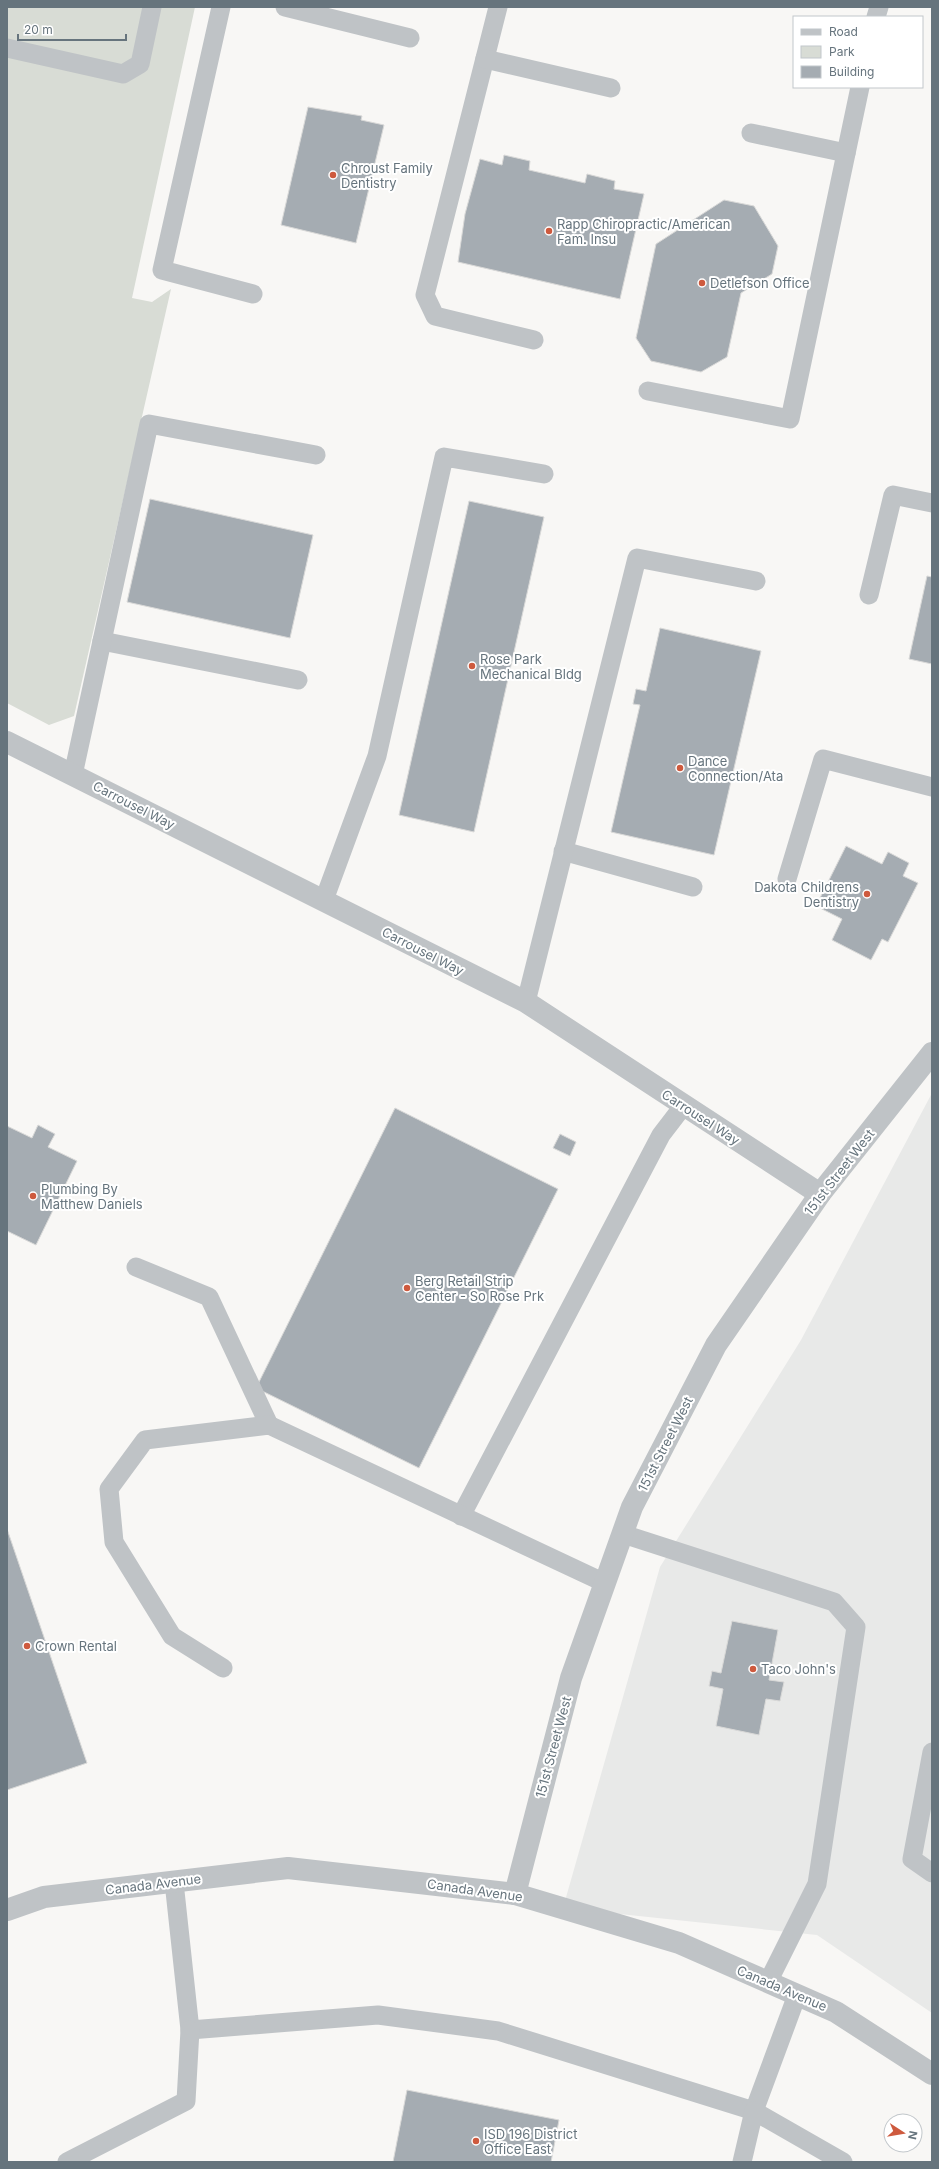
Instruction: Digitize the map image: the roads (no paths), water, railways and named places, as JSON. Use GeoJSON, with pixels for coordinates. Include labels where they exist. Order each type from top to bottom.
{"type":"FeatureCollection","features":[{"type":"Feature","properties":{"kind":"street","name":"Carrousel Way"},"geometry":{"type":"LineString","coordinates":[[7,742],[526,1002],[820,1194]]}},
{"type":"Feature","properties":{"kind":"street","name":"151st Street West"},"geometry":{"type":"LineString","coordinates":[[515,1894],[571,1678],[632,1507],[716,1345],[820,1194],[932,1053]]}},
{"type":"Feature","properties":{"kind":"street","name":"Canada Avenue"},"geometry":{"type":"LineString","coordinates":[[7,1910],[44,1897],[288,1868],[515,1894],[679,1943],[836,2012],[932,2074]]}},
{"type":"Feature","properties":{"kind":"lane"},"geometry":{"type":"LineString","coordinates":[[7,48],[123,74],[140,64],[152,7]]}},
{"type":"Feature","properties":{"kind":"lane"},"geometry":{"type":"LineString","coordinates":[[221,7],[162,270],[253,294]]}},
{"type":"Feature","properties":{"kind":"lane"},"geometry":{"type":"LineString","coordinates":[[285,7],[410,38]]}},
{"type":"Feature","properties":{"kind":"lane"},"geometry":{"type":"LineString","coordinates":[[498,7],[425,295],[435,316],[534,340]]}},
{"type":"Feature","properties":{"kind":"lane"},"geometry":{"type":"LineString","coordinates":[[485,59],[610,88]]}},
{"type":"Feature","properties":{"kind":"lane"},"geometry":{"type":"LineString","coordinates":[[648,391],[790,419],[860,88]]}},
{"type":"Feature","properties":{"kind":"lane"},"geometry":{"type":"LineString","coordinates":[[751,133],[846,153]]}},
{"type":"Feature","properties":{"kind":"lane"},"geometry":{"type":"LineString","coordinates":[[73,775],[149,424],[316,455]]}},
{"type":"Feature","properties":{"kind":"lane"},"geometry":{"type":"LineString","coordinates":[[324,900],[377,756],[444,457],[544,474]]}},
{"type":"Feature","properties":{"kind":"lane"},"geometry":{"type":"LineString","coordinates":[[869,595],[893,495],[932,503]]}},
{"type":"Feature","properties":{"kind":"lane"},"geometry":{"type":"LineString","coordinates":[[526,1002],[637,558],[756,581]]}},
{"type":"Feature","properties":{"kind":"lane"},"geometry":{"type":"LineString","coordinates":[[102,641],[298,680]]}},
{"type":"Feature","properties":{"kind":"lane"},"geometry":{"type":"LineString","coordinates":[[787,879],[823,759],[932,787]]}},
{"type":"Feature","properties":{"kind":"lane"},"geometry":{"type":"LineString","coordinates":[[563,851],[693,887]]}},
{"type":"Feature","properties":{"kind":"lane"},"geometry":{"type":"LineString","coordinates":[[461,1516],[661,1135],[684,1106]]}},
{"type":"Feature","properties":{"kind":"lane"},"geometry":{"type":"LineString","coordinates":[[136,1267],[209,1297],[269,1425]]}},
{"type":"Feature","properties":{"kind":"lane"},"geometry":{"type":"LineString","coordinates":[[223,1668],[172,1636],[114,1542],[109,1489],[145,1440],[269,1425],[605,1583]]}},
{"type":"Feature","properties":{"kind":"lane"},"geometry":{"type":"LineString","coordinates":[[622,1534],[834,1602],[856,1627],[817,1884],[768,1982]]}},
{"type":"Feature","properties":{"kind":"lane"},"geometry":{"type":"LineString","coordinates":[[932,1752],[912,1859],[932,1873]]}},
{"type":"Feature","properties":{"kind":"lane"},"geometry":{"type":"LineString","coordinates":[[67,2162],[186,2101],[190,2030],[174,1882]]}},
{"type":"Feature","properties":{"kind":"lane"},"geometry":{"type":"LineString","coordinates":[[742,2162],[754,2111],[797,1995]]}},
{"type":"Feature","properties":{"kind":"lane"},"geometry":{"type":"LineString","coordinates":[[190,2030],[378,2015],[490,2030],[754,2111],[843,2162]]}},
{"type":"Feature","properties":{"kind":"place","name":"Chroust Family Dentistry"},"geometry":{"type":"Point","coordinates":[333,175]}},
{"type":"Feature","properties":{"kind":"place","name":"Rapp Chiropractic/American Fam. Insu"},"geometry":{"type":"Point","coordinates":[549,231]}},
{"type":"Feature","properties":{"kind":"place","name":"Detlefson Office"},"geometry":{"type":"Point","coordinates":[702,283]}},
{"type":"Feature","properties":{"kind":"place","name":"Rose Park Mechanical Bldg"},"geometry":{"type":"Point","coordinates":[472,666]}},
{"type":"Feature","properties":{"kind":"place","name":"Dance Connection/Ata"},"geometry":{"type":"Point","coordinates":[680,768]}},
{"type":"Feature","properties":{"kind":"place","name":"Dakota Childrens Dentistry"},"geometry":{"type":"Point","coordinates":[867,894]}},
{"type":"Feature","properties":{"kind":"place","name":"Plumbing By Matthew Daniels"},"geometry":{"type":"Point","coordinates":[33,1196]}},
{"type":"Feature","properties":{"kind":"place","name":"Berg Retail Strip Center - So Rose Prk"},"geometry":{"type":"Point","coordinates":[407,1288]}},
{"type":"Feature","properties":{"kind":"place","name":"Crown Rental"},"geometry":{"type":"Point","coordinates":[27,1646]}},
{"type":"Feature","properties":{"kind":"place","name":"Taco John's"},"geometry":{"type":"Point","coordinates":[753,1669]}},
{"type":"Feature","properties":{"kind":"place","name":"ISD 196 District Office East"},"geometry":{"type":"Point","coordinates":[476,2141]}}]}
